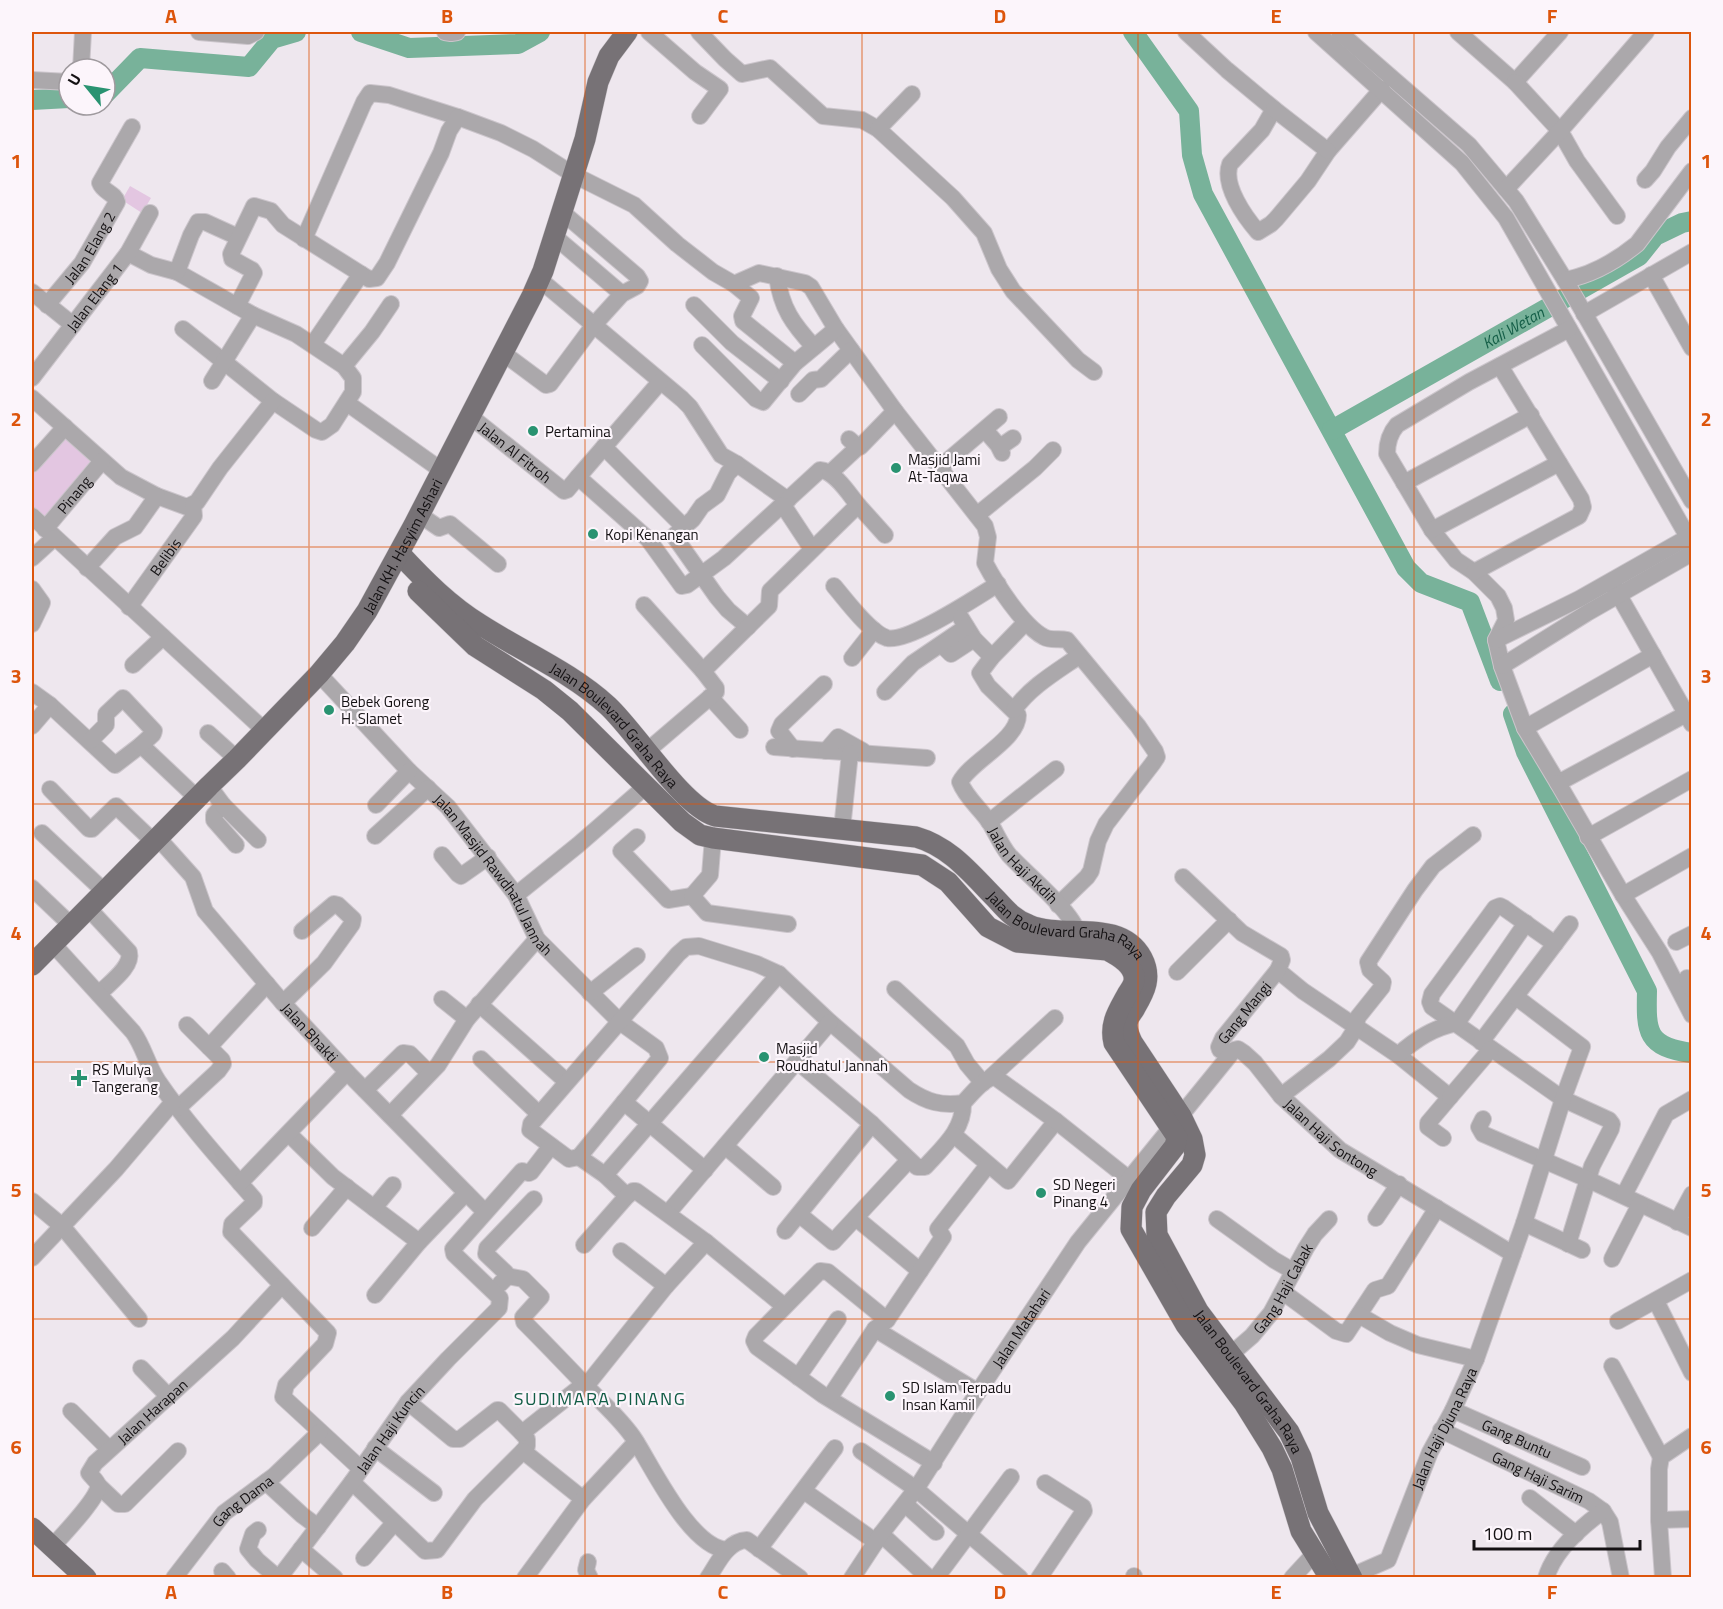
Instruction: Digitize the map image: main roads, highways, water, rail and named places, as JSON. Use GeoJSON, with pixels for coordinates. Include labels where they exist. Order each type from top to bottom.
{"type":"FeatureCollection","features":[{"type":"Feature","properties":{"kind":"main road","name":"Jalan KH. Hasyim Ashari"},"geometry":{"type":"LineString","coordinates":[[32,965],[319,674],[345,643],[367,611],[417,520],[539,279],[585,139],[598,82],[609,56],[627,32]]}},
{"type":"Feature","properties":{"kind":"main road"},"geometry":{"type":"LineString","coordinates":[[417,520],[410,542],[412,554],[442,584],[468,616]]}},
{"type":"Feature","properties":{"kind":"main road","name":"Jalan Boulevard Graha Raya"},"geometry":{"type":"LineString","coordinates":[[395,559],[468,616],[586,687],[610,708],[697,807],[705,813],[715,816],[916,837],[932,841],[951,854],[1016,920],[1032,927],[1080,940]]}},
{"type":"Feature","properties":{"kind":"main road","name":"Jalan Boulevard Graha Raya"},"geometry":{"type":"LineString","coordinates":[[395,559],[466,639],[544,690],[570,711],[691,830],[713,838],[922,865],[948,882],[988,927],[1017,942],[1080,940],[1099,932],[1119,937],[1130,943],[1143,960],[1147,972],[1147,985],[1128,1020],[1127,1030],[1177,1122],[1192,1139],[1195,1155],[1192,1166],[1156,1212],[1156,1234],[1198,1311],[1289,1432],[1301,1457],[1317,1514],[1345,1577]]}},
{"type":"Feature","properties":{"kind":"main road"},"geometry":{"type":"LineString","coordinates":[[570,711],[577,709],[583,703],[587,695],[586,687]]}},
{"type":"Feature","properties":{"kind":"main road"},"geometry":{"type":"LineString","coordinates":[[589,729],[596,715],[610,708]]}},
{"type":"Feature","properties":{"kind":"main road"},"geometry":{"type":"LineString","coordinates":[[840,855],[842,829]]}},
{"type":"Feature","properties":{"kind":"main road","name":"Jalan Boulevard Graha Raya"},"geometry":{"type":"LineString","coordinates":[[1177,1122],[1175,1146],[1141,1190],[1132,1207],[1131,1229],[1186,1325],[1244,1403],[1272,1448],[1282,1470],[1301,1531],[1315,1553],[1345,1577]]}},
{"type":"Feature","properties":{"kind":"main road"},"geometry":{"type":"LineString","coordinates":[[32,1528],[82,1576]]}},
{"type":"Feature","properties":{"kind":"waterway"},"geometry":{"type":"LineString","coordinates":[[117,82],[140,58],[249,67],[272,39],[296,32]]}},
{"type":"Feature","properties":{"kind":"waterway"},"geometry":{"type":"LineString","coordinates":[[361,32],[409,48],[518,44],[540,32]]}},
{"type":"Feature","properties":{"kind":"waterway"},"geometry":{"type":"LineString","coordinates":[[1133,32],[1189,111],[1192,155],[1203,194],[1406,568],[1421,583],[1470,602],[1500,681]]}},
{"type":"Feature","properties":{"kind":"waterway"},"geometry":{"type":"LineString","coordinates":[[32,100],[57,99]]}},
{"type":"Feature","properties":{"kind":"waterway","name":"Kali Wetan"},"geometry":{"type":"LineString","coordinates":[[1332,430],[1639,256],[1655,236],[1682,223],[1692,221]]}},
{"type":"Feature","properties":{"kind":"waterway"},"geometry":{"type":"LineString","coordinates":[[1513,714],[1526,752],[1647,991],[1647,1017],[1652,1035],[1665,1047],[1692,1053]]}},
{"type":"Feature","properties":{"kind":"place","name":"Pertamina"},"geometry":{"type":"Point","coordinates":[533,431]}},
{"type":"Feature","properties":{"kind":"place","name":"Masjid Jami At-Taqwa"},"geometry":{"type":"Point","coordinates":[896,468]}},
{"type":"Feature","properties":{"kind":"place","name":"Kopi Kenangan"},"geometry":{"type":"Point","coordinates":[593,534]}},
{"type":"Feature","properties":{"kind":"place","name":"Bebek Goreng H. Slamet"},"geometry":{"type":"Point","coordinates":[329,710]}},
{"type":"Feature","properties":{"kind":"place","name":"Masjid Roudhatul Jannah"},"geometry":{"type":"Point","coordinates":[764,1057]}},
{"type":"Feature","properties":{"kind":"place","name":"RS Mulya Tangerang"},"geometry":{"type":"Point","coordinates":[79,1078]}},
{"type":"Feature","properties":{"kind":"place","name":"SD Negeri Pinang 4"},"geometry":{"type":"Point","coordinates":[1041,1193]}},
{"type":"Feature","properties":{"kind":"place","name":"SD Islam Terpadu Insan Kamil"},"geometry":{"type":"Point","coordinates":[890,1396]}},
{"type":"Feature","properties":{"kind":"district","name":"SUDIMARA PINANG"},"geometry":{"type":"Point","coordinates":[600,1398]}}]}
